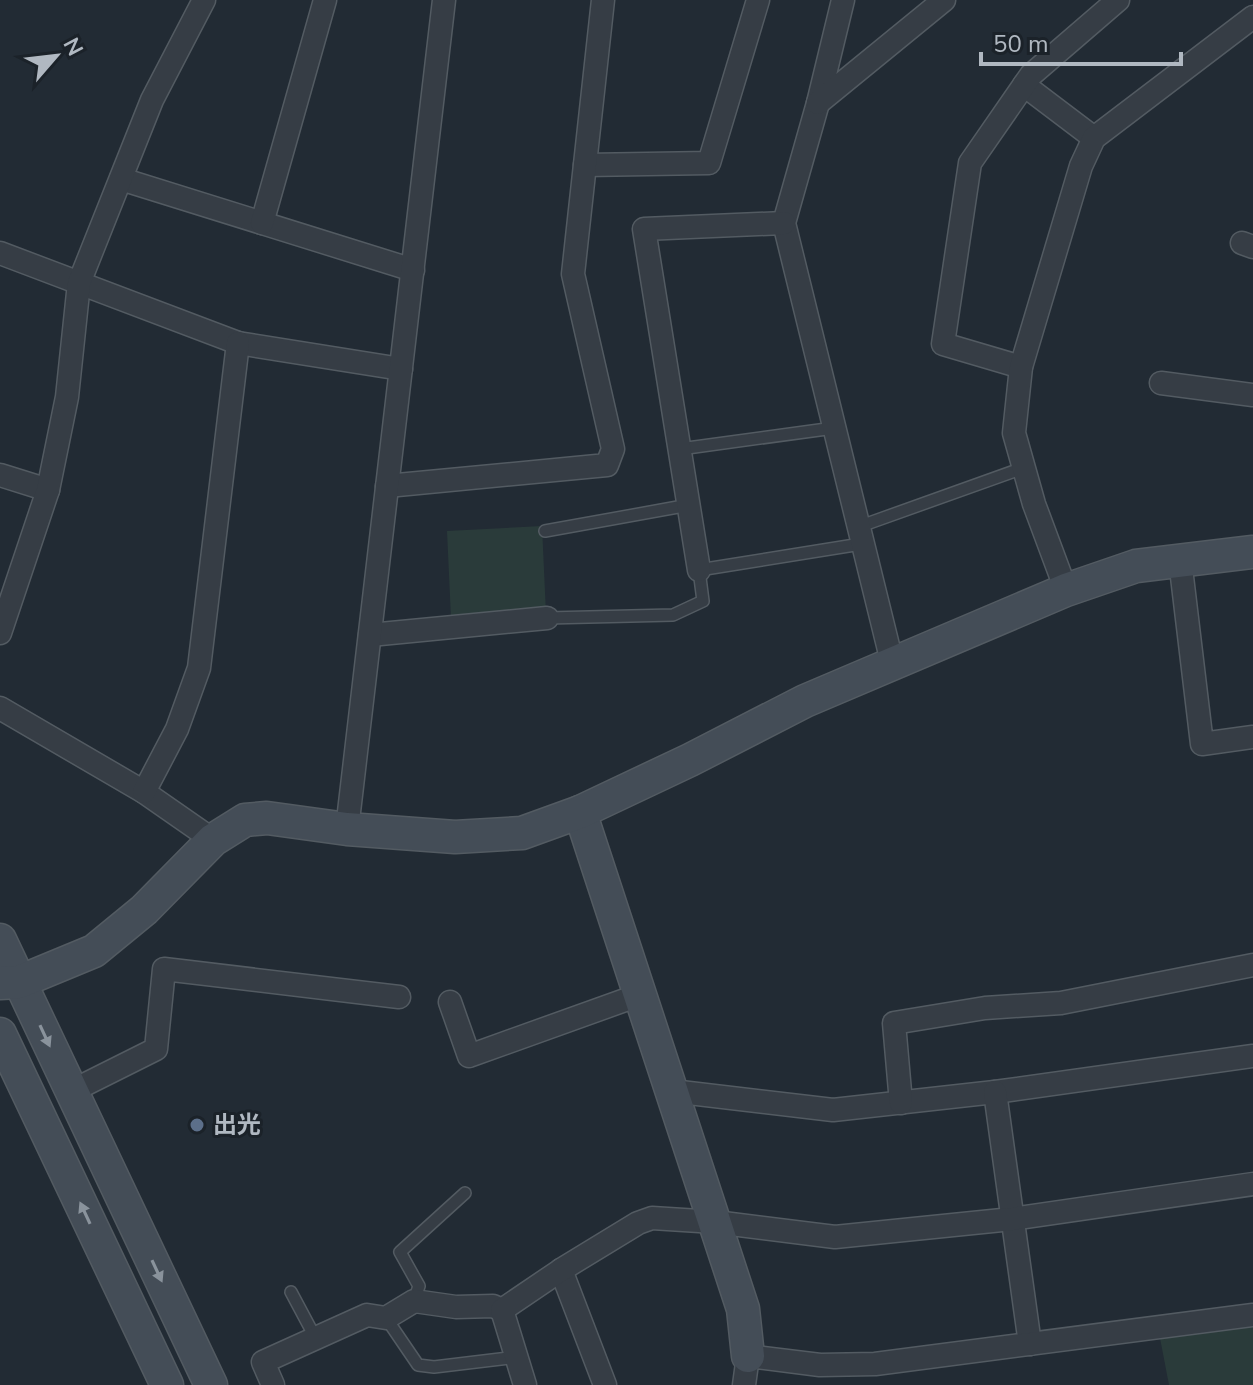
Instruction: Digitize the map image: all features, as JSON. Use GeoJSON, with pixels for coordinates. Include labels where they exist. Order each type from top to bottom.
{"type":"FeatureCollection","features":[{"type":"Feature","properties":{"kind":"street"},"geometry":{"type":"LineString","coordinates":[[0,633],[48,490],[67,397],[79,283],[152,100],[204,0]]}},
{"type":"Feature","properties":{"kind":"street"},"geometry":{"type":"LineString","coordinates":[[262,223],[325,0]]}},
{"type":"Feature","properties":{"kind":"street"},"geometry":{"type":"LineString","coordinates":[[347,829],[444,0]]}},
{"type":"Feature","properties":{"kind":"street"},"geometry":{"type":"LineString","coordinates":[[387,486],[607,465],[613,449],[573,274],[603,0]]}},
{"type":"Feature","properties":{"kind":"street"},"geometry":{"type":"LineString","coordinates":[[585,165],[709,163],[758,0]]}},
{"type":"Feature","properties":{"kind":"street"},"geometry":{"type":"LineString","coordinates":[[843,0],[784,223],[893,666]]}},
{"type":"Feature","properties":{"kind":"street"},"geometry":{"type":"LineString","coordinates":[[818,103],[944,0]]}},
{"type":"Feature","properties":{"kind":"street"},"geometry":{"type":"LineString","coordinates":[[1021,367],[943,344],[970,163],[1031,75],[1118,0]]}},
{"type":"Feature","properties":{"kind":"street"},"geometry":{"type":"LineString","coordinates":[[1066,590],[1034,504],[1014,433],[1021,367],[1081,166],[1094,138],[1253,17]]}},
{"type":"Feature","properties":{"kind":"street"},"geometry":{"type":"LineString","coordinates":[[1024,85],[1094,138]]}},
{"type":"Feature","properties":{"kind":"street"},"geometry":{"type":"LineString","coordinates":[[121,179],[413,270]]}},
{"type":"Feature","properties":{"kind":"street"},"geometry":{"type":"LineString","coordinates":[[699,570],[644,229],[784,223]]}},
{"type":"Feature","properties":{"kind":"street"},"geometry":{"type":"LineString","coordinates":[[0,253],[238,343],[401,369]]}},
{"type":"Feature","properties":{"kind":"street"},"geometry":{"type":"LineString","coordinates":[[144,792],[177,729],[199,668],[238,343]]}},
{"type":"Feature","properties":{"kind":"street"},"geometry":{"type":"LineString","coordinates":[[1161,383],[1253,395]]}},
{"type":"Feature","properties":{"kind":"street"},"geometry":{"type":"LineString","coordinates":[[0,475],[48,490]]}},
{"type":"Feature","properties":{"kind":"street"},"geometry":{"type":"LineString","coordinates":[[10,982],[94,951],[144,910],[213,840],[245,820],[267,818],[347,829],[455,837],[522,833],[580,812],[805,701],[1066,590],[1136,566],[1253,552]]}},
{"type":"Feature","properties":{"kind":"street"},"geometry":{"type":"LineString","coordinates":[[1180,560],[1202,744],[1253,737]]}},
{"type":"Feature","properties":{"kind":"street"},"geometry":{"type":"LineString","coordinates":[[370,635],[547,618]]}},
{"type":"Feature","properties":{"kind":"street"},"geometry":{"type":"LineString","coordinates":[[0,708],[144,792],[213,840]]}},
{"type":"Feature","properties":{"kind":"street"},"geometry":{"type":"LineString","coordinates":[[580,812],[743,1309],[746,1370],[875,1364],[1253,1315]]}},
{"type":"Feature","properties":{"kind":"street"},"geometry":{"type":"LineString","coordinates":[[0,940],[10,982],[72,1091],[211,1385]]}},
{"type":"Feature","properties":{"kind":"street"},"geometry":{"type":"LineString","coordinates":[[901,1103],[894,1023],[985,1008],[1061,1003],[1253,965]]}},
{"type":"Feature","properties":{"kind":"street"},"geometry":{"type":"LineString","coordinates":[[72,1091],[156,1049],[164,969],[399,997]]}},
{"type":"Feature","properties":{"kind":"street"},"geometry":{"type":"LineString","coordinates":[[450,1002],[469,1056],[639,995]]}},
{"type":"Feature","properties":{"kind":"street"},"geometry":{"type":"LineString","coordinates":[[0,1034],[167,1385]]}},
{"type":"Feature","properties":{"kind":"street"},"geometry":{"type":"LineString","coordinates":[[672,1091],[833,1110],[995,1092],[1253,1056]]}},
{"type":"Feature","properties":{"kind":"street"},"geometry":{"type":"LineString","coordinates":[[995,1092],[1030,1344]]}},
{"type":"Feature","properties":{"kind":"street"},"geometry":{"type":"LineString","coordinates":[[502,1310],[561,1270],[638,1223],[652,1218],[715,1222],[835,1237],[1012,1219],[1253,1184]]}},
{"type":"Feature","properties":{"kind":"street"},"geometry":{"type":"LineString","coordinates":[[561,1270],[605,1385]]}},
{"type":"Feature","properties":{"kind":"street"},"geometry":{"type":"LineString","coordinates":[[273,1385],[263,1362],[367,1315],[386,1318],[414,1301],[456,1307],[493,1306],[502,1310],[525,1385]]}},
{"type":"Feature","properties":{"kind":"lane"},"geometry":{"type":"LineString","coordinates":[[680,449],[834,428]]}},
{"type":"Feature","properties":{"kind":"lane"},"geometry":{"type":"LineString","coordinates":[[547,618],[673,615],[703,601],[699,570],[859,536],[1023,468]]}},
{"type":"Feature","properties":{"kind":"lane"},"geometry":{"type":"LineString","coordinates":[[545,531],[689,505]]}},
{"type":"Feature","properties":{"kind":"lane"},"geometry":{"type":"LineString","coordinates":[[414,1301],[419,1286],[400,1252],[465,1193]]}},
{"type":"Feature","properties":{"kind":"lane"},"geometry":{"type":"LineString","coordinates":[[291,1292],[315,1337]]}},
{"type":"Feature","properties":{"kind":"lane"},"geometry":{"type":"LineString","coordinates":[[386,1318],[418,1365],[434,1367],[517,1357]]}},
{"type":"Feature","properties":{"kind":"shaded area"},"geometry":{"type":"Polygon","coordinates":[[[542,526],[546,614],[451,618],[447,531],[542,526]]]}},
{"type":"Feature","properties":{"kind":"shaded area"},"geometry":{"type":"Polygon","coordinates":[[[1253,1326],[1253,1385],[1169,1385],[1160,1338],[1253,1326]]]}},
{"type":"Feature","properties":{"kind":"place","name":"出光"},"geometry":{"type":"Point","coordinates":[197,1125]}}]}
